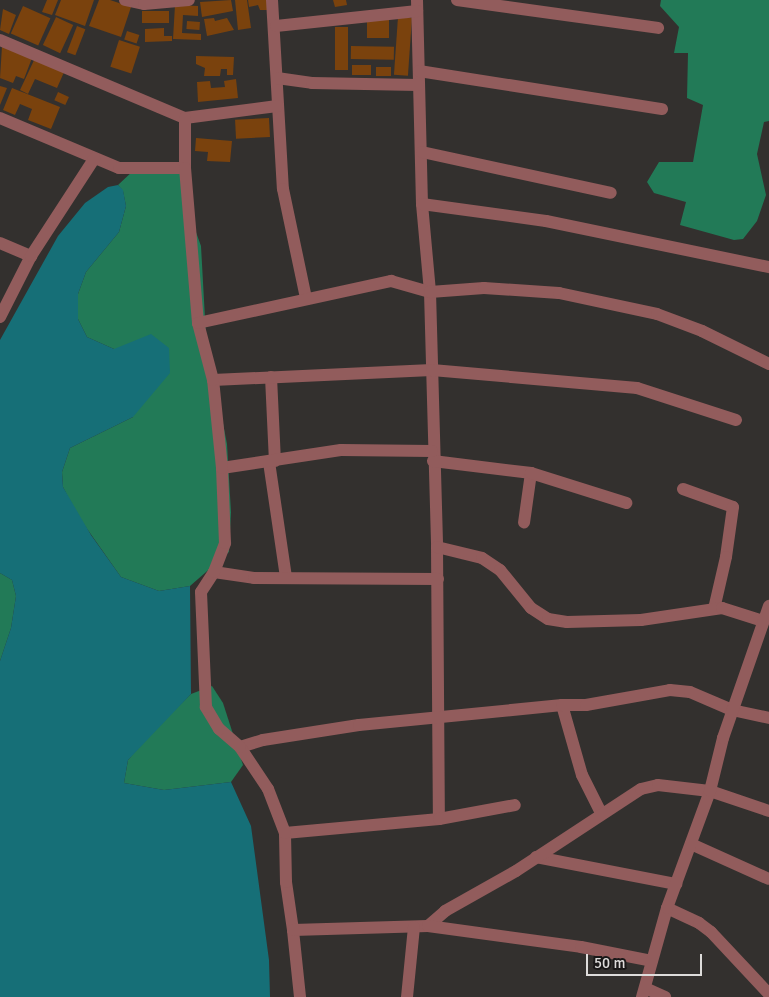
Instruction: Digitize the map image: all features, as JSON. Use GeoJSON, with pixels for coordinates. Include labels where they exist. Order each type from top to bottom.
{"type":"FeatureCollection","features":[{"type":"Feature","properties":{"kind":"street"},"geometry":{"type":"LineString","coordinates":[[125,0],[144,4],[188,0]]}},
{"type":"Feature","properties":{"kind":"street"},"geometry":{"type":"LineString","coordinates":[[272,0],[276,26],[277,106],[283,189],[306,298]]}},
{"type":"Feature","properties":{"kind":"street"},"geometry":{"type":"LineString","coordinates":[[457,0],[658,28]]}},
{"type":"Feature","properties":{"kind":"street"},"geometry":{"type":"LineString","coordinates":[[276,26],[417,6],[422,204],[430,292],[433,456],[438,580],[436,718],[439,819]]}},
{"type":"Feature","properties":{"kind":"street"},"geometry":{"type":"LineString","coordinates":[[0,40],[185,118],[277,106]]}},
{"type":"Feature","properties":{"kind":"street"},"geometry":{"type":"LineString","coordinates":[[418,71],[662,109]]}},
{"type":"Feature","properties":{"kind":"street"},"geometry":{"type":"LineString","coordinates":[[277,78],[312,83],[418,85]]}},
{"type":"Feature","properties":{"kind":"street"},"geometry":{"type":"LineString","coordinates":[[0,118],[119,168],[185,168]]}},
{"type":"Feature","properties":{"kind":"street"},"geometry":{"type":"LineString","coordinates":[[185,118],[185,168],[198,323],[213,380],[222,468],[225,544],[214,572],[201,592],[206,707],[228,741],[240,747],[268,789],[285,833],[286,882],[300,997]]}},
{"type":"Feature","properties":{"kind":"street"},"geometry":{"type":"LineString","coordinates":[[422,152],[611,192]]}},
{"type":"Feature","properties":{"kind":"street"},"geometry":{"type":"LineString","coordinates":[[0,317],[31,256],[94,159]]}},
{"type":"Feature","properties":{"kind":"street"},"geometry":{"type":"LineString","coordinates":[[422,204],[536,220],[769,267]]}},
{"type":"Feature","properties":{"kind":"street"},"geometry":{"type":"LineString","coordinates":[[0,243],[31,256]]}},
{"type":"Feature","properties":{"kind":"street"},"geometry":{"type":"LineString","coordinates":[[198,323],[391,281],[430,292],[484,288],[559,293],[613,303],[657,314],[702,331],[769,364]]}},
{"type":"Feature","properties":{"kind":"street"},"geometry":{"type":"LineString","coordinates":[[213,380],[432,370],[637,388],[736,420]]}},
{"type":"Feature","properties":{"kind":"street"},"geometry":{"type":"LineString","coordinates":[[272,377],[272,462],[286,577]]}},
{"type":"Feature","properties":{"kind":"street"},"geometry":{"type":"LineString","coordinates":[[222,468],[272,462],[341,450],[433,456],[531,473],[626,503]]}},
{"type":"Feature","properties":{"kind":"street"},"geometry":{"type":"LineString","coordinates":[[524,523],[531,473]]}},
{"type":"Feature","properties":{"kind":"street"},"geometry":{"type":"LineString","coordinates":[[683,489],[733,508],[726,557],[714,609]]}},
{"type":"Feature","properties":{"kind":"street"},"geometry":{"type":"LineString","coordinates":[[437,547],[482,558],[500,570],[531,608],[548,620],[567,622],[641,620],[722,608],[763,621]]}},
{"type":"Feature","properties":{"kind":"street"},"geometry":{"type":"LineString","coordinates":[[214,572],[254,578],[438,580]]}},
{"type":"Feature","properties":{"kind":"street"},"geometry":{"type":"LineString","coordinates":[[665,997],[643,993],[667,908],[710,791],[732,710],[764,639],[763,621],[769,606]]}},
{"type":"Feature","properties":{"kind":"street"},"geometry":{"type":"LineString","coordinates":[[240,747],[263,740],[359,725],[562,705],[586,705],[670,690],[690,692],[732,710],[769,718]]}},
{"type":"Feature","properties":{"kind":"street"},"geometry":{"type":"LineString","coordinates":[[562,705],[582,775],[601,813]]}},
{"type":"Feature","properties":{"kind":"street"},"geometry":{"type":"LineString","coordinates":[[428,926],[445,911],[536,857],[601,813],[641,789],[658,785],[710,791],[769,811]]}},
{"type":"Feature","properties":{"kind":"street"},"geometry":{"type":"LineString","coordinates":[[285,833],[439,819],[515,805]]}},
{"type":"Feature","properties":{"kind":"street"},"geometry":{"type":"LineString","coordinates":[[691,844],[769,879]]}},
{"type":"Feature","properties":{"kind":"street"},"geometry":{"type":"LineString","coordinates":[[536,857],[676,884]]}},
{"type":"Feature","properties":{"kind":"street"},"geometry":{"type":"LineString","coordinates":[[667,908],[699,923],[711,932],[769,994]]}},
{"type":"Feature","properties":{"kind":"street"},"geometry":{"type":"LineString","coordinates":[[407,997],[414,926]]}},
{"type":"Feature","properties":{"kind":"street"},"geometry":{"type":"LineString","coordinates":[[293,930],[428,926],[581,947],[652,961]]}},
{"type":"Feature","properties":{"kind":"green space"},"geometry":{"type":"Polygon","coordinates":[[[661,0],[769,0],[769,121],[764,122],[757,154],[766,195],[757,221],[743,239],[734,240],[680,225],[686,202],[654,193],[647,182],[659,162],[693,162],[703,105],[687,98],[688,53],[674,53],[679,27],[660,6],[661,0]]]}},
{"type":"Feature","properties":{"kind":"green space"},"geometry":{"type":"Polygon","coordinates":[[[134,170],[191,174],[184,199],[201,246],[206,336],[227,444],[231,512],[229,552],[190,586],[159,591],[121,577],[78,516],[63,487],[62,472],[70,448],[133,417],[114,349],[87,337],[78,319],[78,294],[86,272],[119,232],[126,206],[123,191],[118,185],[134,170]]]}},
{"type":"Feature","properties":{"kind":"green space"},"geometry":{"type":"Polygon","coordinates":[[[0,573],[12,580],[16,596],[11,628],[0,661],[0,573]]]}},
{"type":"Feature","properties":{"kind":"green space"},"geometry":{"type":"Polygon","coordinates":[[[212,686],[223,703],[243,765],[231,782],[164,790],[124,783],[128,760],[154,730],[191,694],[212,686]]]}},
{"type":"Feature","properties":{"kind":"water"},"geometry":{"type":"Polygon","coordinates":[[[118,185],[123,190],[126,206],[119,232],[86,272],[78,294],[78,319],[87,337],[114,349],[151,334],[169,348],[170,373],[133,417],[70,448],[62,472],[63,487],[91,535],[121,577],[159,591],[190,586],[191,694],[128,760],[124,783],[164,790],[231,782],[251,826],[269,960],[270,997],[0,997],[0,661],[11,628],[16,596],[12,580],[0,573],[0,340],[58,236],[85,203],[108,187],[118,185]]]}},
{"type":"Feature","properties":{"kind":"building"},"geometry":{"type":"Polygon","coordinates":[[[47,0],[58,0],[52,15],[42,12],[47,0]]]}},
{"type":"Feature","properties":{"kind":"building"},"geometry":{"type":"Polygon","coordinates":[[[61,0],[94,0],[85,26],[55,15],[61,0]]]}},
{"type":"Feature","properties":{"kind":"building"},"geometry":{"type":"Polygon","coordinates":[[[99,0],[110,0],[131,7],[121,37],[89,26],[99,0]]]}},
{"type":"Feature","properties":{"kind":"building"},"geometry":{"type":"Polygon","coordinates":[[[231,0],[233,11],[202,17],[200,2],[231,0]]]}},
{"type":"Feature","properties":{"kind":"building"},"geometry":{"type":"Polygon","coordinates":[[[235,0],[247,0],[251,28],[238,30],[235,0]]]}},
{"type":"Feature","properties":{"kind":"building"},"geometry":{"type":"Polygon","coordinates":[[[248,0],[267,0],[267,10],[260,10],[258,5],[249,7],[248,0]]]}},
{"type":"Feature","properties":{"kind":"building"},"geometry":{"type":"Polygon","coordinates":[[[333,0],[346,0],[347,5],[335,7],[333,0]]]}},
{"type":"Feature","properties":{"kind":"building"},"geometry":{"type":"Polygon","coordinates":[[[175,5],[198,6],[198,16],[183,15],[182,33],[201,34],[201,40],[173,39],[175,5]]]}},
{"type":"Feature","properties":{"kind":"building"},"geometry":{"type":"Polygon","coordinates":[[[23,6],[50,18],[38,46],[11,33],[23,6]]]}},
{"type":"Feature","properties":{"kind":"building"},"geometry":{"type":"Polygon","coordinates":[[[3,9],[16,15],[9,34],[0,30],[3,9]]]}},
{"type":"Feature","properties":{"kind":"building"},"geometry":{"type":"Polygon","coordinates":[[[142,11],[169,11],[169,23],[142,23],[142,11]]]}},
{"type":"Feature","properties":{"kind":"building"},"geometry":{"type":"Polygon","coordinates":[[[56,17],[73,25],[60,53],[43,45],[56,17]]]}},
{"type":"Feature","properties":{"kind":"building"},"geometry":{"type":"Polygon","coordinates":[[[398,17],[412,18],[408,76],[394,75],[398,17]]]}},
{"type":"Feature","properties":{"kind":"building"},"geometry":{"type":"Polygon","coordinates":[[[214,18],[215,21],[227,18],[234,30],[207,36],[204,19],[214,18]]]}},
{"type":"Feature","properties":{"kind":"building"},"geometry":{"type":"Polygon","coordinates":[[[367,20],[389,20],[389,38],[367,38],[367,20]]]}},
{"type":"Feature","properties":{"kind":"building"},"geometry":{"type":"Polygon","coordinates":[[[187,21],[200,22],[199,30],[186,29],[187,21]]]}},
{"type":"Feature","properties":{"kind":"building"},"geometry":{"type":"Polygon","coordinates":[[[77,26],[85,29],[75,55],[67,52],[77,26]]]}},
{"type":"Feature","properties":{"kind":"building"},"geometry":{"type":"Polygon","coordinates":[[[335,27],[348,27],[348,70],[335,70],[335,27]]]}},
{"type":"Feature","properties":{"kind":"building"},"geometry":{"type":"Polygon","coordinates":[[[164,28],[164,36],[172,36],[172,41],[145,42],[145,29],[164,28]]]}},
{"type":"Feature","properties":{"kind":"building"},"geometry":{"type":"Polygon","coordinates":[[[127,31],[139,35],[137,44],[124,40],[127,31]]]}},
{"type":"Feature","properties":{"kind":"building"},"geometry":{"type":"Polygon","coordinates":[[[119,40],[140,47],[131,73],[110,67],[119,40]]]}},
{"type":"Feature","properties":{"kind":"building"},"geometry":{"type":"Polygon","coordinates":[[[2,46],[32,58],[24,79],[16,76],[13,83],[0,78],[2,46]]]}},
{"type":"Feature","properties":{"kind":"building"},"geometry":{"type":"Polygon","coordinates":[[[351,46],[394,47],[394,60],[351,59],[351,46]]]}},
{"type":"Feature","properties":{"kind":"building"},"geometry":{"type":"Polygon","coordinates":[[[36,56],[65,70],[57,88],[35,79],[28,94],[20,90],[36,56]]]}},
{"type":"Feature","properties":{"kind":"building"},"geometry":{"type":"Polygon","coordinates":[[[196,56],[234,57],[233,75],[227,75],[227,69],[221,69],[220,76],[204,76],[205,68],[196,64],[196,56]]]}},
{"type":"Feature","properties":{"kind":"building"},"geometry":{"type":"Polygon","coordinates":[[[352,65],[371,65],[371,75],[352,75],[352,65]]]}},
{"type":"Feature","properties":{"kind":"building"},"geometry":{"type":"Polygon","coordinates":[[[376,67],[391,67],[391,76],[376,76],[376,67]]]}},
{"type":"Feature","properties":{"kind":"building"},"geometry":{"type":"Polygon","coordinates":[[[236,79],[238,98],[198,102],[197,82],[210,81],[211,88],[225,87],[224,81],[236,79]]]}},
{"type":"Feature","properties":{"kind":"building"},"geometry":{"type":"Polygon","coordinates":[[[0,86],[7,88],[0,105],[0,86]]]}},
{"type":"Feature","properties":{"kind":"building"},"geometry":{"type":"Polygon","coordinates":[[[12,88],[60,107],[51,129],[28,120],[32,109],[20,104],[15,115],[3,110],[12,88]]]}},
{"type":"Feature","properties":{"kind":"building"},"geometry":{"type":"Polygon","coordinates":[[[58,92],[69,97],[65,105],[54,100],[58,92]]]}},
{"type":"Feature","properties":{"kind":"building"},"geometry":{"type":"Polygon","coordinates":[[[269,118],[270,137],[236,139],[235,120],[269,118]]]}},
{"type":"Feature","properties":{"kind":"building"},"geometry":{"type":"Polygon","coordinates":[[[196,138],[232,141],[230,162],[207,161],[208,152],[195,151],[196,138]]]}}]}
